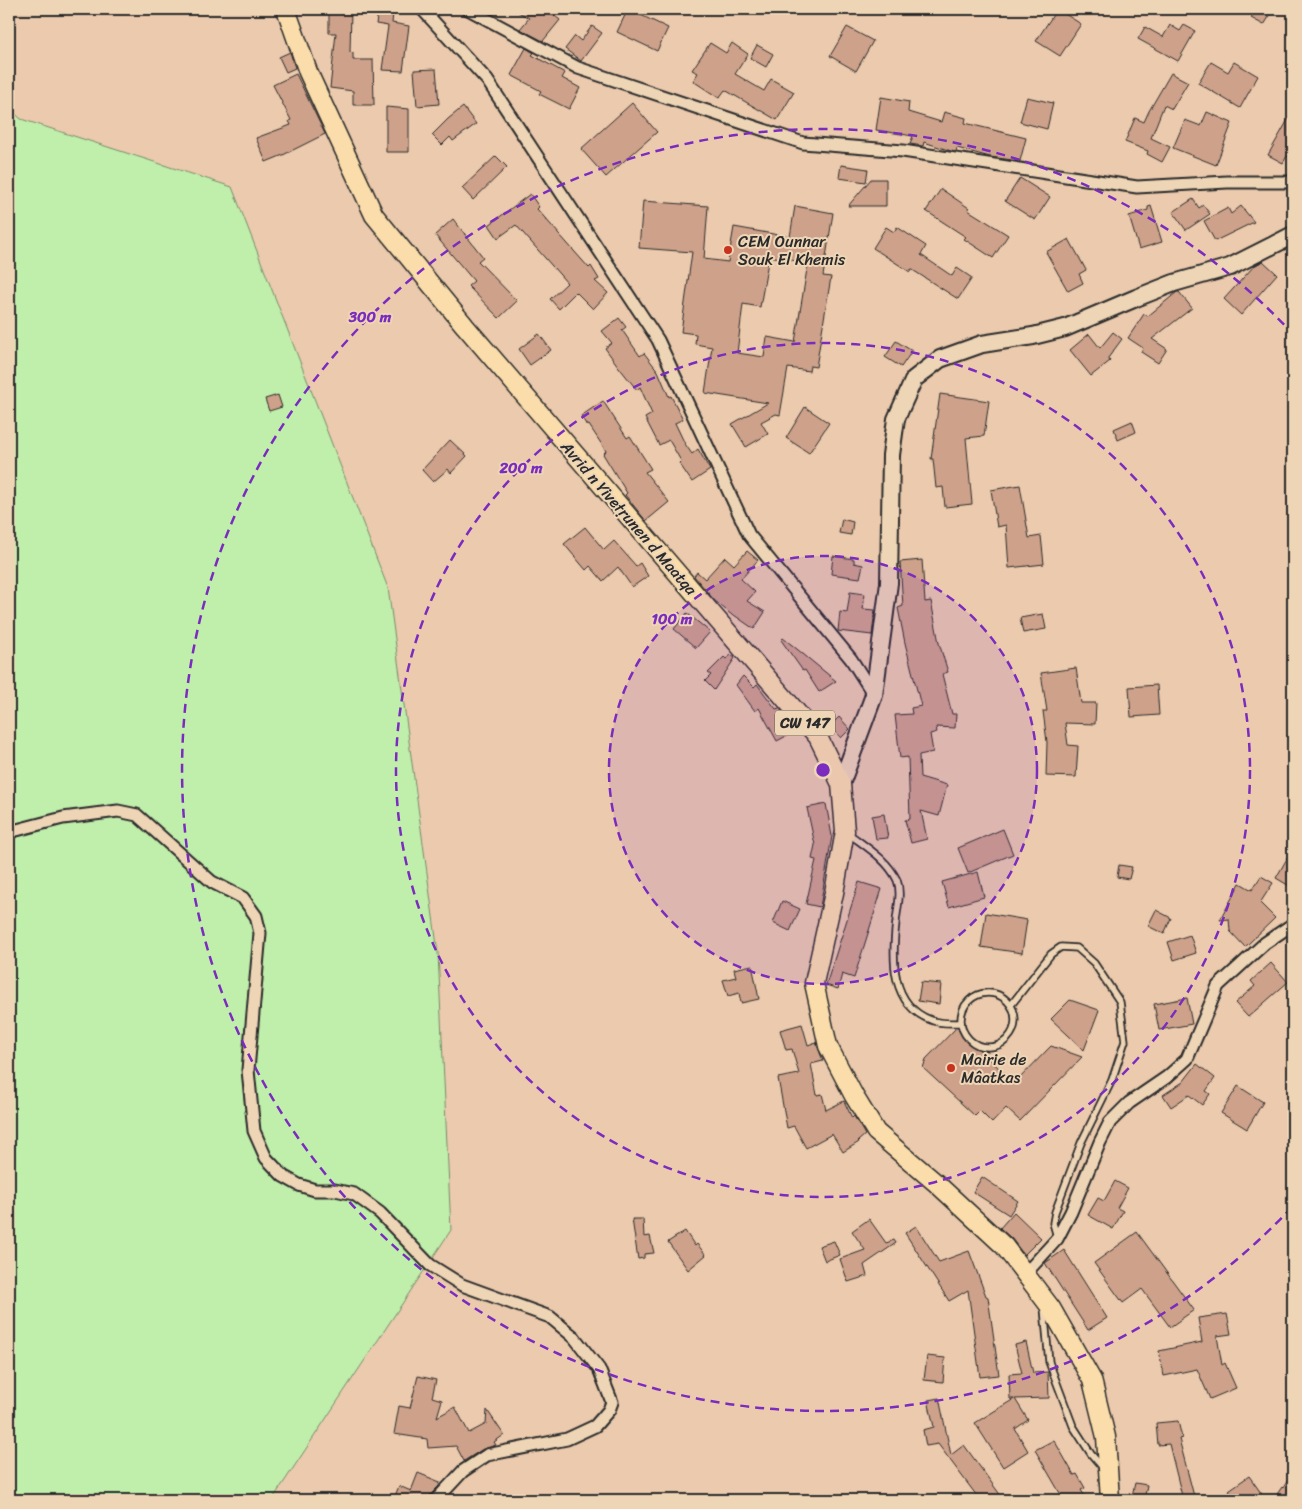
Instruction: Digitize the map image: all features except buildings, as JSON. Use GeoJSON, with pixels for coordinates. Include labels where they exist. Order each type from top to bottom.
{"type":"FeatureCollection","features":[{"type":"Feature","properties":{"kind":"main road","name":"Avrid n Yivetṛunen d Maatqa"},"geometry":{"type":"LineString","coordinates":[[286,9],[308,72],[374,215],[465,326],[818,737],[842,784],[845,831],[834,893],[814,983],[828,1046],[876,1132],[1004,1246],[1051,1308],[1092,1380],[1106,1437],[1110,1500]]}},
{"type":"Feature","properties":{"kind":"street"},"geometry":{"type":"LineString","coordinates":[[422,9],[487,80],[658,340],[749,535],[851,659],[874,695]]}},
{"type":"Feature","properties":{"kind":"street"},"geometry":{"type":"LineString","coordinates":[[468,9],[578,68],[803,143],[903,151],[1137,187],[1227,182],[1293,182]]}},
{"type":"Feature","properties":{"kind":"street"},"geometry":{"type":"LineString","coordinates":[[842,784],[874,695],[889,583],[891,455],[896,419],[914,379],[940,359],[982,344],[1034,336],[1065,328],[1174,283],[1230,266],[1293,235]]}},
{"type":"Feature","properties":{"kind":"street"},"geometry":{"type":"LineString","coordinates":[[9,832],[63,818],[118,811],[137,814],[212,882],[243,898],[256,916],[260,933],[248,1070],[254,1131],[266,1158],[282,1176],[299,1186],[315,1190],[335,1190],[354,1194],[380,1213],[430,1265],[462,1285],[550,1317],[574,1337],[599,1369],[612,1402],[609,1410],[595,1426],[567,1439],[487,1455],[463,1471],[436,1500]]}},
{"type":"Feature","properties":{"kind":"street"},"geometry":{"type":"LineString","coordinates":[[1026,1273],[1057,1239],[1071,1212],[1110,1122],[1129,1103],[1167,1077],[1187,1059],[1218,986],[1265,943],[1293,924]]}},
{"type":"Feature","properties":{"kind":"lane"},"geometry":{"type":"LineString","coordinates":[[845,831],[876,853],[891,870],[897,881],[899,891],[895,931],[895,978],[903,999],[916,1012],[932,1021],[961,1023]]}},
{"type":"Feature","properties":{"kind":"lane"},"geometry":{"type":"LineString","coordinates":[[1011,1005],[1051,954],[1061,947],[1077,948],[1094,963],[1120,1002],[1124,1041],[1112,1080],[1081,1143],[1055,1212],[1053,1223],[1057,1239]]}},
{"type":"Feature","properties":{"kind":"lane"},"geometry":{"type":"LineString","coordinates":[[988,993],[997,994],[1011,1005],[1015,1023],[1007,1039],[1000,1045],[991,1047],[973,1043],[966,1037],[961,1023],[962,1012],[966,1004],[980,994],[988,993]]}},
{"type":"Feature","properties":{"kind":"lane"},"geometry":{"type":"LineString","coordinates":[[1044,1298],[1049,1362],[1073,1426],[1091,1454],[1108,1474]]}},
{"type":"Feature","properties":{"kind":"green space"},"geometry":{"type":"Polygon","coordinates":[[[9,108],[21,119],[232,187],[388,588],[438,953],[451,1230],[272,1500],[9,1500],[9,108]]]}},
{"type":"Feature","properties":{"kind":"place","name":"CEM Ounnar Souk El Khemis"},"geometry":{"type":"Point","coordinates":[728,250]}},
{"type":"Feature","properties":{"kind":"place","name":"Mairie de Mâatkas"},"geometry":{"type":"Point","coordinates":[951,1068]}}]}
